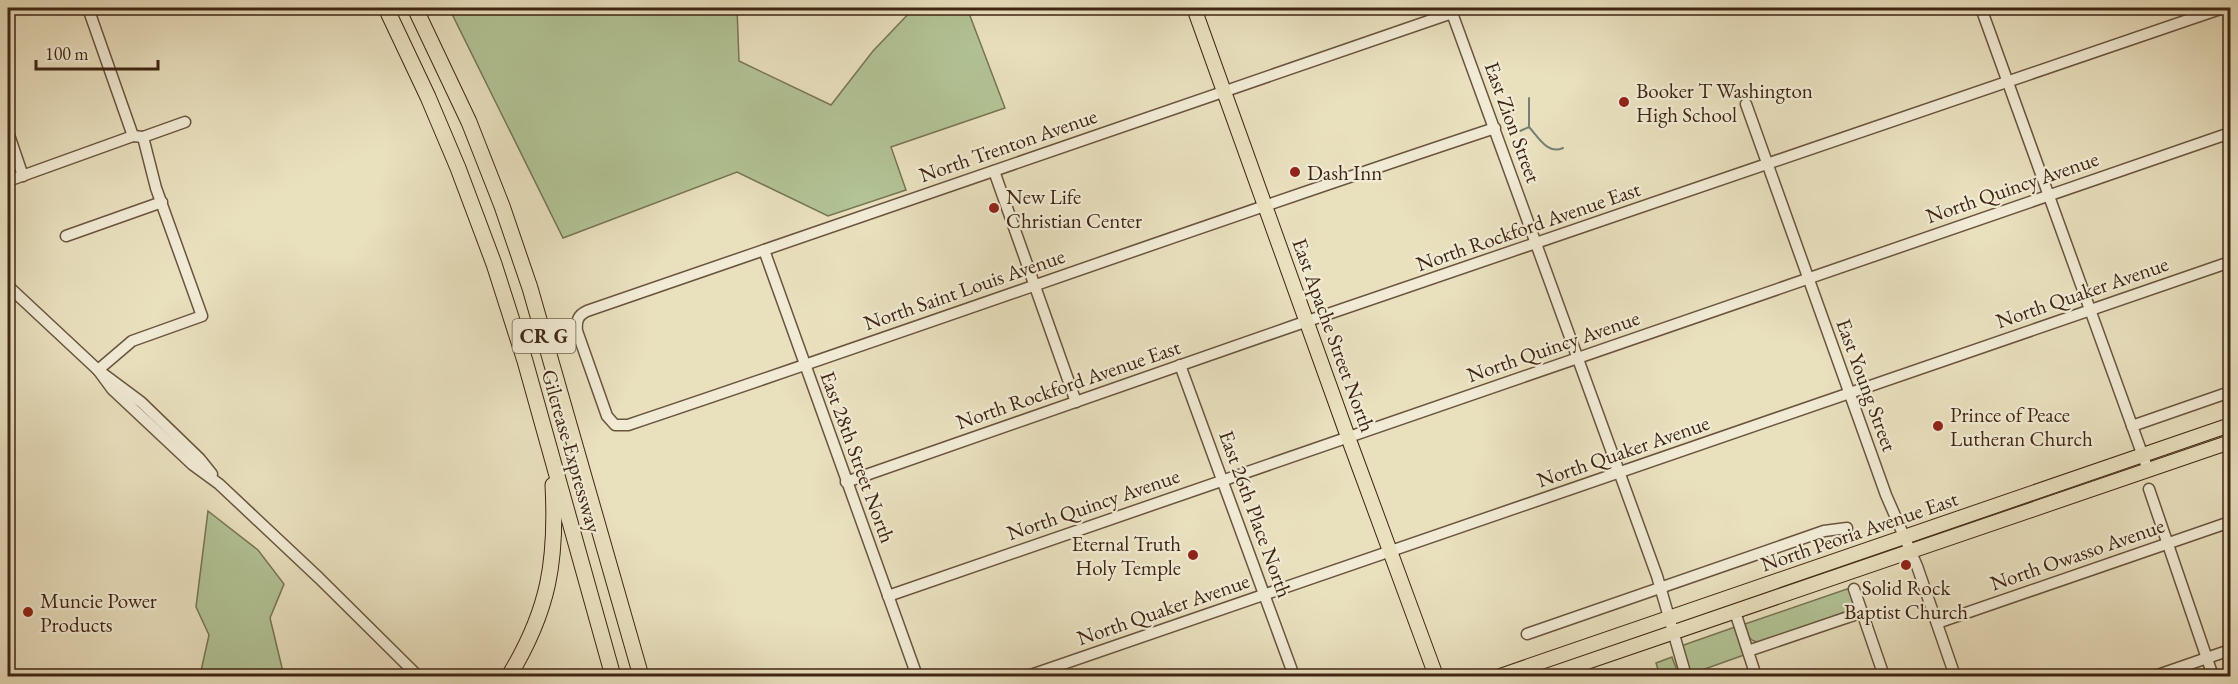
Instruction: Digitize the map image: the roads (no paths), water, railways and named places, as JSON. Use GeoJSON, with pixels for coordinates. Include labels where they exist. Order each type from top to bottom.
{"type":"FeatureCollection","features":[{"type":"Feature","properties":{"kind":"highway","name":"Gilcrease Expressway"},"geometry":{"type":"LineString","coordinates":[[386,8],[428,97],[476,215],[510,313],[613,676]]}},
{"type":"Feature","properties":{"kind":"highway","name":"Gilcrease Expressway"},"geometry":{"type":"LineString","coordinates":[[415,8],[468,122],[502,206],[530,288],[641,676]]}},
{"type":"Feature","properties":{"kind":"highway"},"geometry":{"type":"LineString","coordinates":[[509,676],[534,631],[543,606],[552,567],[555,517],[551,455]]}},
{"type":"Feature","properties":{"kind":"main road","name":"East Apache Street North"},"geometry":{"type":"LineString","coordinates":[[1194,8],[1436,676]]}},
{"type":"Feature","properties":{"kind":"main road","name":"North Peoria Avenue East"},"geometry":{"type":"LineString","coordinates":[[1500,676],[2230,425]]}},
{"type":"Feature","properties":{"kind":"main road","name":"North Peoria Avenue East"},"geometry":{"type":"LineString","coordinates":[[1546,676],[2230,441]]}},
{"type":"Feature","properties":{"kind":"street"},"geometry":{"type":"LineString","coordinates":[[88,8],[138,136],[202,316],[138,338],[125,346],[98,370]]}},
{"type":"Feature","properties":{"kind":"street"},"geometry":{"type":"LineString","coordinates":[[1981,8],[2148,470]]}},
{"type":"Feature","properties":{"kind":"street","name":"North Rockford Avenue East"},"geometry":{"type":"LineString","coordinates":[[846,482],[1180,365],[2223,8]]}},
{"type":"Feature","properties":{"kind":"street","name":"North Trenton Avenue"},"geometry":{"type":"LineString","coordinates":[[615,425],[607,416],[577,331],[576,324],[579,317],[587,311],[1452,13]]}},
{"type":"Feature","properties":{"kind":"street","name":"East Zion Street"},"geometry":{"type":"LineString","coordinates":[[1452,13],[1660,588],[1686,676]]}},
{"type":"Feature","properties":{"kind":"street","name":"East Young Street"},"geometry":{"type":"LineString","coordinates":[[1746,104],[1886,495],[1911,551],[1955,676]]}},
{"type":"Feature","properties":{"kind":"street"},"geometry":{"type":"LineString","coordinates":[[8,181],[184,122]]}},
{"type":"Feature","properties":{"kind":"street","name":"North Saint Louis Avenue"},"geometry":{"type":"LineString","coordinates":[[615,425],[628,425],[804,366],[1265,204],[1495,128]]}},
{"type":"Feature","properties":{"kind":"street"},"geometry":{"type":"LineString","coordinates":[[8,132],[23,176]]}},
{"type":"Feature","properties":{"kind":"street","name":"North Quincy Avenue"},"geometry":{"type":"LineString","coordinates":[[888,596],[2230,133]]}},
{"type":"Feature","properties":{"kind":"street"},"geometry":{"type":"LineString","coordinates":[[994,171],[1076,402]]}},
{"type":"Feature","properties":{"kind":"street"},"geometry":{"type":"LineString","coordinates":[[66,236],[162,202]]}},
{"type":"Feature","properties":{"kind":"street","name":"East 28th Street North"},"geometry":{"type":"LineString","coordinates":[[764,250],[917,676]]}},
{"type":"Feature","properties":{"kind":"street","name":"North Quaker Avenue"},"geometry":{"type":"LineString","coordinates":[[1028,676],[2230,262]]}},
{"type":"Feature","properties":{"kind":"street"},"geometry":{"type":"LineString","coordinates":[[8,286],[98,370],[158,417],[200,459],[219,484],[418,676]]}},
{"type":"Feature","properties":{"kind":"street","name":"East 26th Place North"},"geometry":{"type":"LineString","coordinates":[[1180,365],[1294,676]]}},
{"type":"Feature","properties":{"kind":"street"},"geometry":{"type":"LineString","coordinates":[[2132,426],[2230,392]]}},
{"type":"Feature","properties":{"kind":"street"},"geometry":{"type":"LineString","coordinates":[[2149,489],[2213,676]]}},
{"type":"Feature","properties":{"kind":"street","name":"North Owasso Avenue"},"geometry":{"type":"LineString","coordinates":[[1937,623],[2230,522]]}},
{"type":"Feature","properties":{"kind":"street","name":"North Peoria Avenue East"},"geometry":{"type":"LineString","coordinates":[[1527,634],[1824,531],[1847,528]]}},
{"type":"Feature","properties":{"kind":"street"},"geometry":{"type":"LineString","coordinates":[[1854,589],[1884,676]]}},
{"type":"Feature","properties":{"kind":"street"},"geometry":{"type":"LineString","coordinates":[[1735,612],[1756,676]]}},
{"type":"Feature","properties":{"kind":"street"},"geometry":{"type":"LineString","coordinates":[[1748,651],[1863,612]]}},
{"type":"Feature","properties":{"kind":"street"},"geometry":{"type":"LineString","coordinates":[[2155,676],[2230,650]]}},
{"type":"Feature","properties":{"kind":"waterway"},"geometry":{"type":"LineString","coordinates":[[1529,98],[1529,127]]}},
{"type":"Feature","properties":{"kind":"waterway"},"geometry":{"type":"LineString","coordinates":[[1520,131],[1529,127],[1548,147],[1558,150],[1563,148]]}},
{"type":"Feature","properties":{"kind":"place","name":"Booker T Washington High School"},"geometry":{"type":"Point","coordinates":[1624,102]}},
{"type":"Feature","properties":{"kind":"place","name":"Dash Inn"},"geometry":{"type":"Point","coordinates":[1295,172]}},
{"type":"Feature","properties":{"kind":"place","name":"New Life Christian Center"},"geometry":{"type":"Point","coordinates":[994,208]}},
{"type":"Feature","properties":{"kind":"place","name":"Prince of Peace Lutheran Church"},"geometry":{"type":"Point","coordinates":[1938,426]}},
{"type":"Feature","properties":{"kind":"place","name":"Eternal Truth Holy Temple"},"geometry":{"type":"Point","coordinates":[1193,555]}},
{"type":"Feature","properties":{"kind":"place","name":"Solid Rock Baptist Church"},"geometry":{"type":"Point","coordinates":[1906,565]}},
{"type":"Feature","properties":{"kind":"place","name":"Muncie Power Products"},"geometry":{"type":"Point","coordinates":[28,612]}}]}
